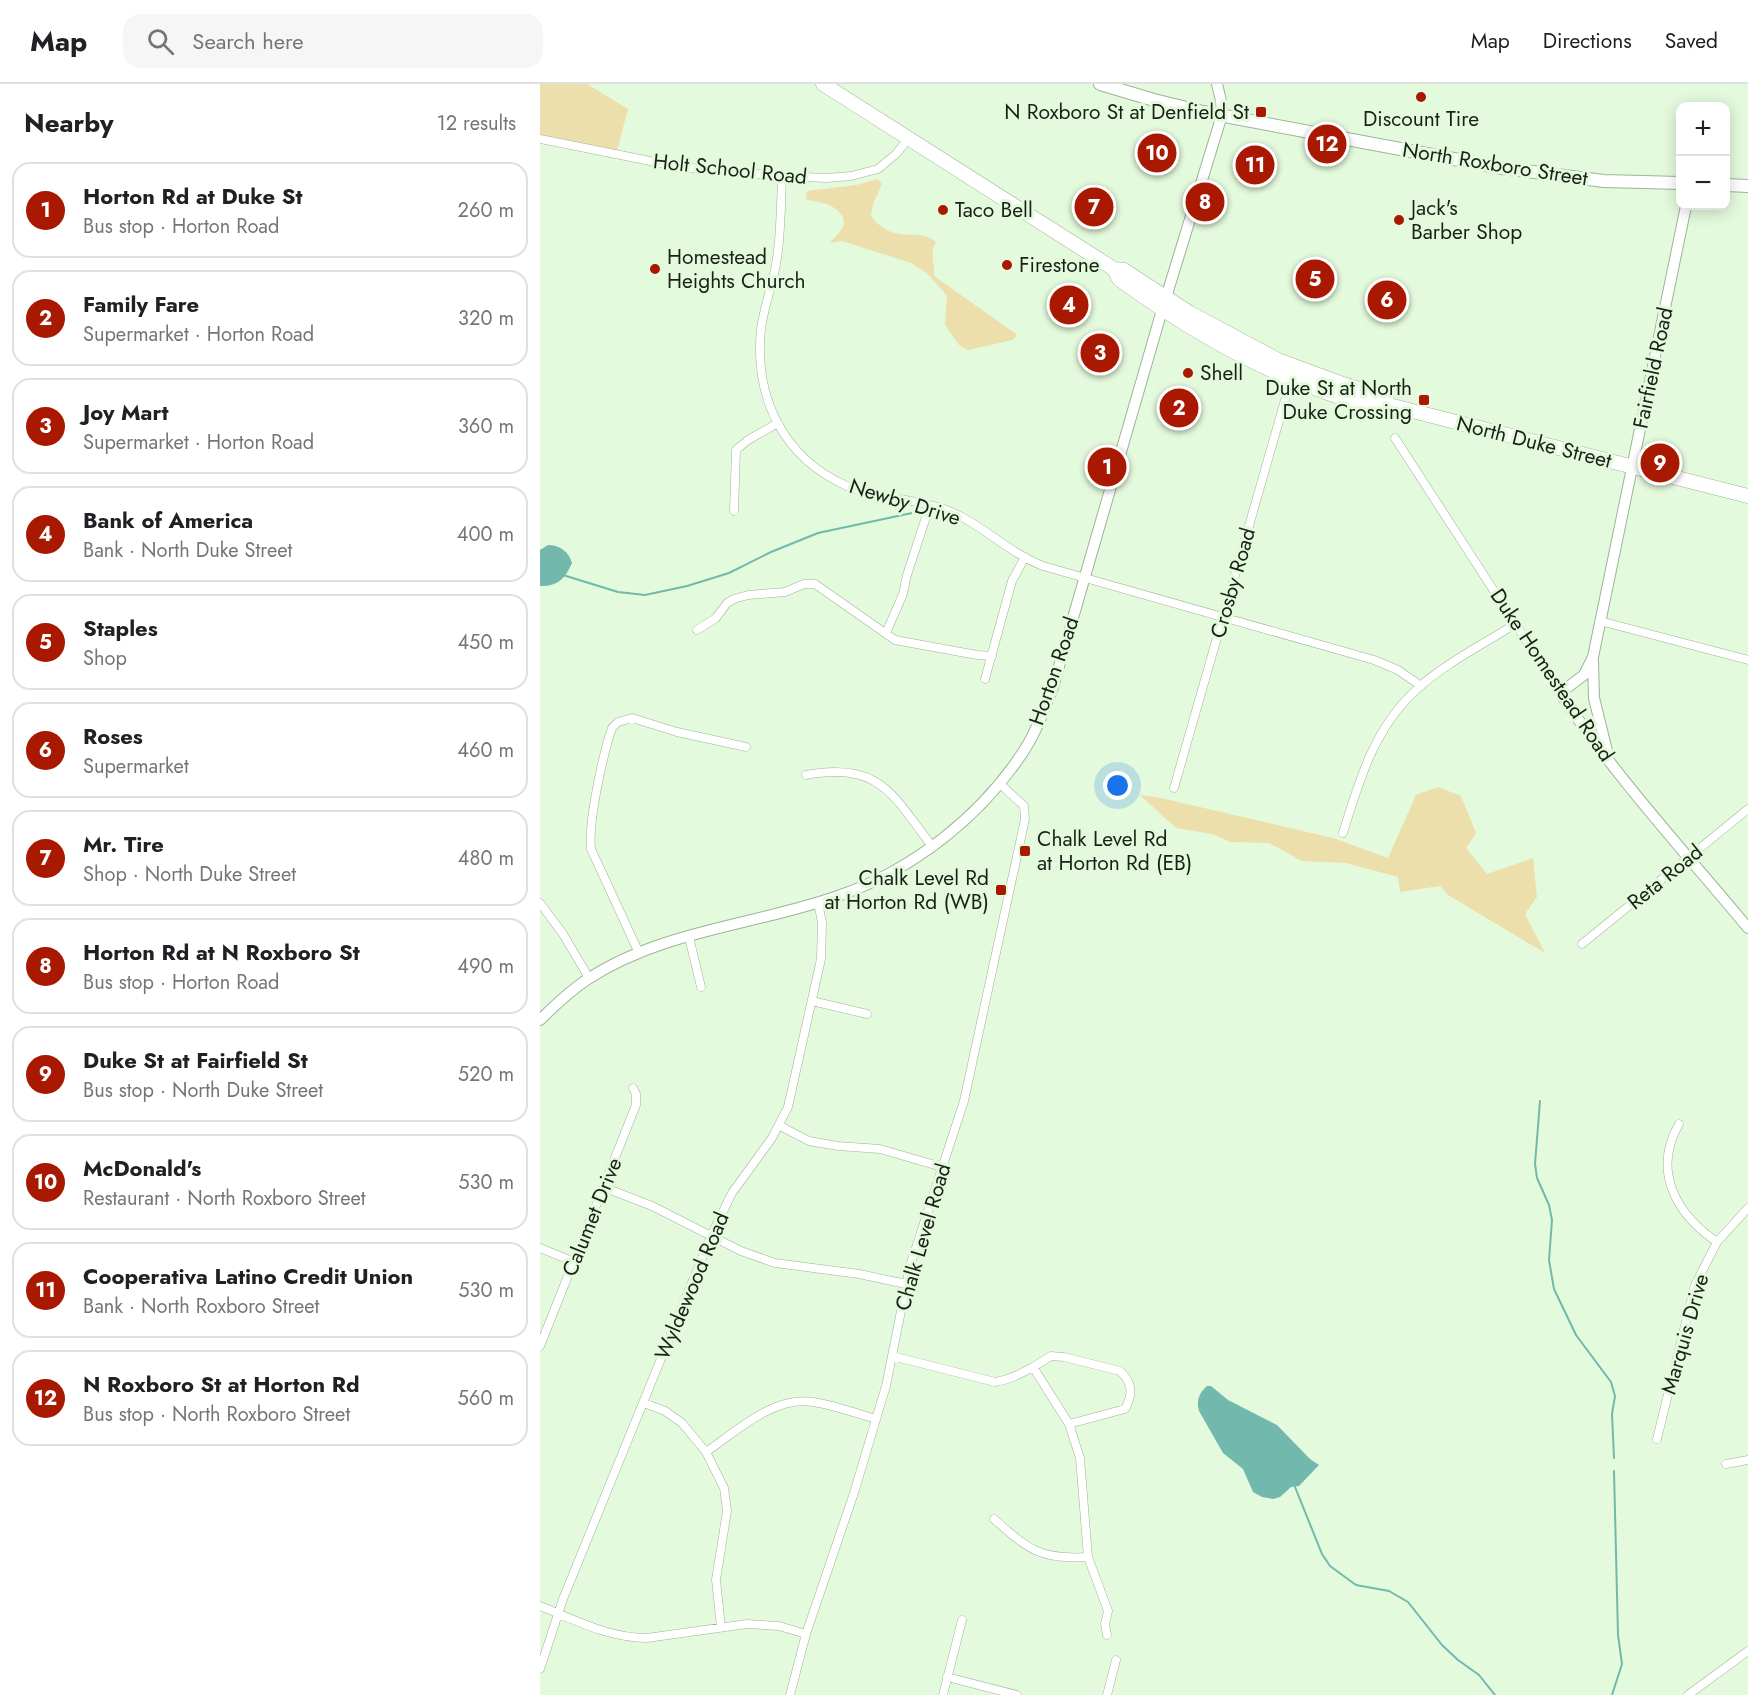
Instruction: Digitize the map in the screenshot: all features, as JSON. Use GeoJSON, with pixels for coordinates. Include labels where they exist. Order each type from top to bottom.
{"type":"FeatureCollection","features":[{"type":"Feature","properties":{"kind":"highway","name":"North Duke Street"},"geometry":{"type":"LineString","coordinates":[[823,84],[1114,269],[1119,279],[1164,304],[1254,363],[1361,404],[1380,409],[1389,405],[1748,496]]}},
{"type":"Feature","properties":{"kind":"highway","name":"North Duke Street"},"geometry":{"type":"LineString","coordinates":[[1164,304],[1214,326],[1278,360],[1383,396],[1389,405]]}},
{"type":"Feature","properties":{"kind":"main road","name":"North Roxboro Street"},"geometry":{"type":"LineString","coordinates":[[1100,84],[1222,116],[1513,170],[1604,181],[1676,183]]}},
{"type":"Feature","properties":{"kind":"main road"},"geometry":{"type":"LineString","coordinates":[[1730,185],[1748,186]]}},
{"type":"Feature","properties":{"kind":"street"},"geometry":{"type":"LineString","coordinates":[[1217,84],[1222,116]]}},
{"type":"Feature","properties":{"kind":"street","name":"Horton Road"},"geometry":{"type":"LineString","coordinates":[[540,1020],[589,978],[639,953],[689,937],[818,903],[855,890],[886,875],[932,846],[968,815],[999,783],[1026,748],[1045,709],[1164,304],[1222,116]]}},
{"type":"Feature","properties":{"kind":"street","name":"Holt School Road"},"geometry":{"type":"LineString","coordinates":[[540,139],[680,167],[827,178],[872,172],[888,161],[908,139]]}},
{"type":"Feature","properties":{"kind":"street","name":"Newby Drive"},"geometry":{"type":"LineString","coordinates":[[782,176],[778,256],[762,326],[759,350],[766,398],[778,423],[802,455],[832,478],[868,492],[930,505],[963,517],[1043,566],[1385,664],[1398,670],[1420,686]]}},
{"type":"Feature","properties":{"kind":"street","name":"Fairfield Road"},"geometry":{"type":"LineString","coordinates":[[1560,693],[1584,675],[1593,657],[1685,210]]}},
{"type":"Feature","properties":{"kind":"street","name":"Crosby Road"},"geometry":{"type":"LineString","coordinates":[[1174,788],[1291,379]]}},
{"type":"Feature","properties":{"kind":"street"},"geometry":{"type":"LineString","coordinates":[[734,511],[735,450],[778,423]]}},
{"type":"Feature","properties":{"kind":"street","name":"Duke Homestead Road"},"geometry":{"type":"LineString","coordinates":[[1395,438],[1560,693],[1610,761],[1748,927]]}},
{"type":"Feature","properties":{"kind":"street"},"geometry":{"type":"LineString","coordinates":[[886,633],[894,620],[903,594],[906,575],[930,505]]}},
{"type":"Feature","properties":{"kind":"street"},"geometry":{"type":"LineString","coordinates":[[985,679],[1012,581],[1025,557]]}},
{"type":"Feature","properties":{"kind":"street"},"geometry":{"type":"LineString","coordinates":[[697,630],[716,618],[727,603],[734,599],[748,595],[785,592],[810,583],[815,584],[900,641],[992,656]]}},
{"type":"Feature","properties":{"kind":"street"},"geometry":{"type":"LineString","coordinates":[[1600,621],[1748,660]]}},
{"type":"Feature","properties":{"kind":"street"},"geometry":{"type":"LineString","coordinates":[[1343,833],[1368,757],[1385,727],[1402,705],[1420,686],[1515,624]]}},
{"type":"Feature","properties":{"kind":"street"},"geometry":{"type":"LineString","coordinates":[[1593,657],[1594,698],[1610,761]]}},
{"type":"Feature","properties":{"kind":"street"},"geometry":{"type":"LineString","coordinates":[[639,953],[591,849],[593,812],[612,728],[618,722],[632,718],[677,732],[746,747]]}},
{"type":"Feature","properties":{"kind":"street"},"geometry":{"type":"LineString","coordinates":[[806,775],[840,771],[878,783],[891,792],[906,808],[932,846]]}},
{"type":"Feature","properties":{"kind":"street","name":"Chalk Level Road"},"geometry":{"type":"LineString","coordinates":[[790,1695],[806,1634],[854,1493],[876,1419],[892,1356],[906,1284],[964,1101],[1025,819],[1024,806],[999,783]]}},
{"type":"Feature","properties":{"kind":"street","name":"Reta Road"},"geometry":{"type":"LineString","coordinates":[[1582,944],[1748,809]]}},
{"type":"Feature","properties":{"kind":"street"},"geometry":{"type":"LineString","coordinates":[[540,903],[563,934],[589,978]]}},
{"type":"Feature","properties":{"kind":"street","name":"Wyldewood Road"},"geometry":{"type":"LineString","coordinates":[[540,1669],[558,1613],[711,1236],[732,1193],[780,1126],[788,1107],[821,959],[823,937],[818,903]]}},
{"type":"Feature","properties":{"kind":"street"},"geometry":{"type":"LineString","coordinates":[[689,937],[701,987]]}},
{"type":"Feature","properties":{"kind":"street"},"geometry":{"type":"LineString","coordinates":[[812,1001],[867,1014]]}},
{"type":"Feature","properties":{"kind":"street","name":"Calumet Drive"},"geometry":{"type":"LineString","coordinates":[[540,1346],[636,1105],[636,1094],[633,1088]]}},
{"type":"Feature","properties":{"kind":"street"},"geometry":{"type":"LineString","coordinates":[[1679,1124],[1670,1141],[1668,1155],[1671,1187],[1686,1216],[1717,1242]]}},
{"type":"Feature","properties":{"kind":"street"},"geometry":{"type":"LineString","coordinates":[[780,1126],[809,1141],[880,1149],[942,1167]]}},
{"type":"Feature","properties":{"kind":"street"},"geometry":{"type":"LineString","coordinates":[[603,1187],[652,1206],[741,1251],[776,1263],[859,1274],[906,1284]]}},
{"type":"Feature","properties":{"kind":"street","name":"Marquis Drive"},"geometry":{"type":"LineString","coordinates":[[1657,1439],[1695,1285],[1717,1242],[1748,1208]]}},
{"type":"Feature","properties":{"kind":"street"},"geometry":{"type":"LineString","coordinates":[[540,1248],[574,1262]]}},
{"type":"Feature","properties":{"kind":"street"},"geometry":{"type":"LineString","coordinates":[[892,1356],[994,1382],[1019,1375],[1051,1356],[1120,1371],[1126,1377],[1131,1391],[1125,1409],[1069,1424]]}},
{"type":"Feature","properties":{"kind":"street"},"geometry":{"type":"LineString","coordinates":[[1032,1367],[1069,1424],[1080,1458],[1088,1557],[1108,1611],[1105,1624],[1107,1635]]}},
{"type":"Feature","properties":{"kind":"street"},"geometry":{"type":"LineString","coordinates":[[706,1452],[769,1410],[790,1402],[813,1402],[876,1419]]}},
{"type":"Feature","properties":{"kind":"street"},"geometry":{"type":"LineString","coordinates":[[644,1403],[665,1411],[682,1423],[706,1452],[722,1480],[727,1504],[716,1580],[721,1627]]}},
{"type":"Feature","properties":{"kind":"street"},"geometry":{"type":"LineString","coordinates":[[1726,1464],[1748,1460]]}},
{"type":"Feature","properties":{"kind":"street"},"geometry":{"type":"LineString","coordinates":[[994,1519],[1025,1546],[1046,1556],[1064,1559],[1088,1557]]}},
{"type":"Feature","properties":{"kind":"street"},"geometry":{"type":"LineString","coordinates":[[540,1606],[602,1631],[634,1638],[764,1624],[806,1634]]}},
{"type":"Feature","properties":{"kind":"street"},"geometry":{"type":"LineString","coordinates":[[943,1695],[962,1620]]}},
{"type":"Feature","properties":{"kind":"street"},"geometry":{"type":"LineString","coordinates":[[1688,1695],[1748,1651]]}},
{"type":"Feature","properties":{"kind":"street"},"geometry":{"type":"LineString","coordinates":[[1107,1695],[1116,1660]]}},
{"type":"Feature","properties":{"kind":"street"},"geometry":{"type":"LineString","coordinates":[[947,1677],[1017,1695]]}},
{"type":"Feature","properties":{"kind":"shaded area"},"geometry":{"type":"Polygon","coordinates":[[[540,84],[587,84],[628,109],[617,151],[540,136],[540,84]]]}},
{"type":"Feature","properties":{"kind":"shaded area"},"geometry":{"type":"Polygon","coordinates":[[[878,179],[882,184],[873,204],[871,216],[888,231],[921,235],[936,242],[933,255],[934,276],[1017,335],[1013,340],[968,350],[959,345],[945,325],[947,296],[927,273],[911,263],[842,241],[829,243],[839,233],[844,219],[837,210],[829,205],[806,199],[807,191],[856,185],[878,179]]]}},
{"type":"Feature","properties":{"kind":"shaded area"},"geometry":{"type":"Polygon","coordinates":[[[1438,787],[1461,796],[1476,833],[1466,848],[1487,874],[1533,858],[1537,897],[1525,914],[1545,953],[1448,895],[1440,886],[1400,892],[1398,877],[1346,863],[1302,861],[1269,843],[1230,842],[1212,834],[1176,828],[1140,795],[1333,838],[1388,858],[1416,795],[1438,787]]]}},
{"type":"Feature","properties":{"kind":"water"},"geometry":{"type":"Polygon","coordinates":[[[548,545],[563,550],[572,563],[560,581],[540,586],[540,550],[548,545]]]}},
{"type":"Feature","properties":{"kind":"water"},"geometry":{"type":"Polygon","coordinates":[[[1207,1386],[1211,1386],[1228,1400],[1277,1425],[1310,1459],[1319,1465],[1299,1486],[1291,1487],[1280,1497],[1273,1499],[1262,1497],[1253,1492],[1243,1469],[1223,1453],[1199,1411],[1199,1397],[1207,1386]]]}},
{"type":"Feature","properties":{"kind":"waterway"},"geometry":{"type":"LineString","coordinates":[[563,575],[618,592],[645,595],[687,586],[729,573],[771,552],[818,533],[912,513]]}},
{"type":"Feature","properties":{"kind":"waterway"},"geometry":{"type":"LineString","coordinates":[[1540,1101],[1535,1164],[1537,1178],[1549,1205],[1552,1220],[1549,1260],[1554,1289],[1576,1335],[1611,1382],[1615,1396],[1612,1414],[1614,1458]]}},
{"type":"Feature","properties":{"kind":"waterway"},"geometry":{"type":"LineString","coordinates":[[1612,1695],[1622,1664],[1618,1635],[1614,1471]]}},
{"type":"Feature","properties":{"kind":"waterway"},"geometry":{"type":"LineString","coordinates":[[1295,1487],[1322,1554],[1330,1566],[1356,1585],[1389,1591],[1408,1602],[1442,1645],[1479,1675],[1495,1695]]}},
{"type":"Feature","properties":{"kind":"place","name":"Discount Tire"},"geometry":{"type":"Point","coordinates":[1421,97]}},
{"type":"Feature","properties":{"kind":"place","name":"N Roxboro St at Denfield St"},"geometry":{"type":"Point","coordinates":[1261,112]}},
{"type":"Feature","properties":{"kind":"place","name":"N Roxboro St at Horton Rd"},"geometry":{"type":"Point","coordinates":[1327,144]}},
{"type":"Feature","properties":{"kind":"place","name":"McDonald's"},"geometry":{"type":"Point","coordinates":[1157,153]}},
{"type":"Feature","properties":{"kind":"place","name":"Cooperativa Latino Credit Union"},"geometry":{"type":"Point","coordinates":[1255,165]}},
{"type":"Feature","properties":{"kind":"place","name":"Horton Rd at N Roxboro St"},"geometry":{"type":"Point","coordinates":[1205,202]}},
{"type":"Feature","properties":{"kind":"place","name":"Mr. Tire"},"geometry":{"type":"Point","coordinates":[1094,207]}},
{"type":"Feature","properties":{"kind":"place","name":"Taco Bell"},"geometry":{"type":"Point","coordinates":[943,210]}},
{"type":"Feature","properties":{"kind":"place","name":"Jack's Barber Shop"},"geometry":{"type":"Point","coordinates":[1399,220]}},
{"type":"Feature","properties":{"kind":"place","name":"Firestone"},"geometry":{"type":"Point","coordinates":[1007,265]}},
{"type":"Feature","properties":{"kind":"place","name":"Homestead Heights Church"},"geometry":{"type":"Point","coordinates":[655,269]}},
{"type":"Feature","properties":{"kind":"place","name":"Staples"},"geometry":{"type":"Point","coordinates":[1315,279]}},
{"type":"Feature","properties":{"kind":"place","name":"Roses"},"geometry":{"type":"Point","coordinates":[1387,300]}},
{"type":"Feature","properties":{"kind":"place","name":"Bank of America"},"geometry":{"type":"Point","coordinates":[1069,305]}},
{"type":"Feature","properties":{"kind":"place","name":"Joy Mart"},"geometry":{"type":"Point","coordinates":[1100,353]}},
{"type":"Feature","properties":{"kind":"place","name":"Shell"},"geometry":{"type":"Point","coordinates":[1188,373]}},
{"type":"Feature","properties":{"kind":"place","name":"Duke St at North Duke Crossing"},"geometry":{"type":"Point","coordinates":[1424,400]}},
{"type":"Feature","properties":{"kind":"place","name":"Family Fare"},"geometry":{"type":"Point","coordinates":[1179,408]}},
{"type":"Feature","properties":{"kind":"place","name":"Duke St at Fairfield St"},"geometry":{"type":"Point","coordinates":[1660,463]}},
{"type":"Feature","properties":{"kind":"place","name":"Horton Rd at Duke St"},"geometry":{"type":"Point","coordinates":[1107,467]}},
{"type":"Feature","properties":{"kind":"place","name":"Chalk Level Rd at Horton Rd (EB)"},"geometry":{"type":"Point","coordinates":[1025,851]}},
{"type":"Feature","properties":{"kind":"place","name":"Chalk Level Rd at Horton Rd (WB)"},"geometry":{"type":"Point","coordinates":[1001,890]}}]}
